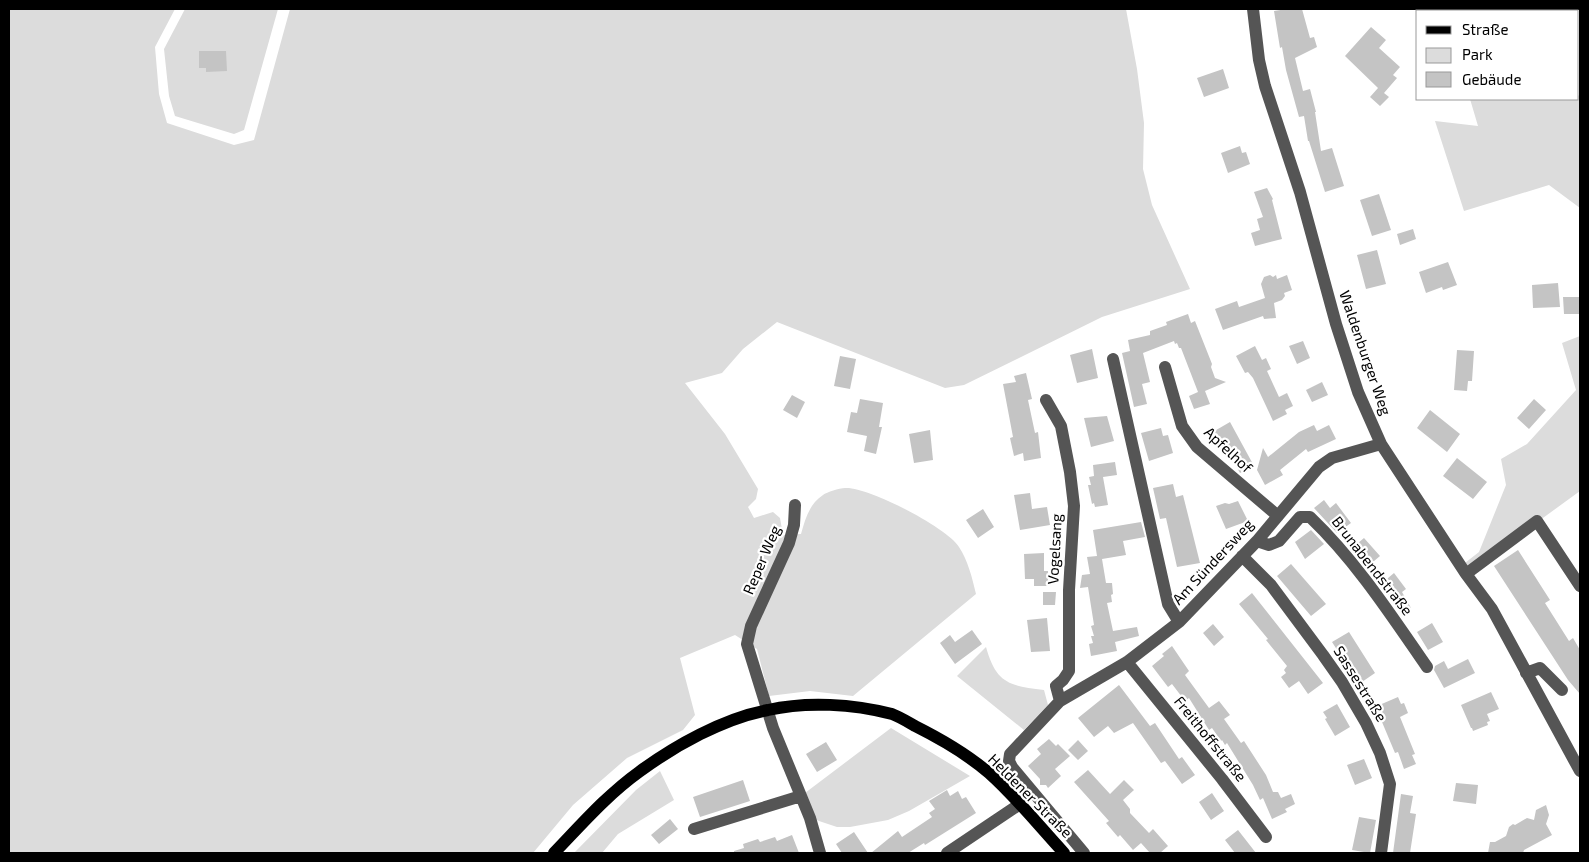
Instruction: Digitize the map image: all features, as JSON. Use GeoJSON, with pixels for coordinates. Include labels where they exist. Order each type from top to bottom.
{"type":"FeatureCollection","features":[{"type":"Feature","properties":{"kind":"main road","name":"Heldener Straße"},"geometry":{"type":"LineString","coordinates":[[554,853],[596,808],[639,772],[688,741],[736,719],[768,710],[804,706],[841,706],[893,715],[943,740],[988,772],[1064,853]]}},
{"type":"Feature","properties":{"kind":"street","name":"Waldenburger Weg"},"geometry":{"type":"LineString","coordinates":[[1253,9],[1258,60],[1300,192],[1336,324],[1358,392],[1381,444],[1466,574],[1492,609],[1580,771]]}},
{"type":"Feature","properties":{"kind":"street"},"geometry":{"type":"LineString","coordinates":[[1113,360],[1168,604],[1179,622]]}},
{"type":"Feature","properties":{"kind":"street","name":"Apfelhof"},"geometry":{"type":"LineString","coordinates":[[1165,367],[1182,426],[1197,447],[1278,516]]}},
{"type":"Feature","properties":{"kind":"street","name":"Vogelsang"},"geometry":{"type":"LineString","coordinates":[[1046,400],[1061,426],[1070,472],[1074,506],[1069,590],[1069,671],[1056,686],[1060,701]]}},
{"type":"Feature","properties":{"kind":"street","name":"Am Sündersweg"},"geometry":{"type":"LineString","coordinates":[[1084,853],[1009,761],[1010,754],[1060,701],[1127,662],[1179,622],[1257,541],[1319,467],[1332,458],[1381,444]]}},
{"type":"Feature","properties":{"kind":"street","name":"Reper Weg"},"geometry":{"type":"LineString","coordinates":[[768,710],[747,644],[750,626],[789,543],[794,525],[795,506]]}},
{"type":"Feature","properties":{"kind":"street","name":"Brunabendstraße"},"geometry":{"type":"LineString","coordinates":[[1257,541],[1269,545],[1279,541],[1300,517],[1310,517],[1323,530],[1382,602],[1426,666]]}},
{"type":"Feature","properties":{"kind":"street"},"geometry":{"type":"LineString","coordinates":[[1466,574],[1537,521],[1580,586]]}},
{"type":"Feature","properties":{"kind":"street","name":"Sassestraße"},"geometry":{"type":"LineString","coordinates":[[1242,556],[1271,584],[1323,655],[1342,682],[1377,745],[1390,784],[1381,853]]}},
{"type":"Feature","properties":{"kind":"street","name":"Freithoffstraße"},"geometry":{"type":"LineString","coordinates":[[1127,662],[1222,779],[1266,837]]}},
{"type":"Feature","properties":{"kind":"street"},"geometry":{"type":"LineString","coordinates":[[1526,674],[1540,668],[1562,690]]}},
{"type":"Feature","properties":{"kind":"street"},"geometry":{"type":"LineString","coordinates":[[768,710],[810,818],[820,853]]}},
{"type":"Feature","properties":{"kind":"street"},"geometry":{"type":"LineString","coordinates":[[694,829],[801,796]]}},
{"type":"Feature","properties":{"kind":"street"},"geometry":{"type":"LineString","coordinates":[[947,853],[1020,804]]}},
{"type":"Feature","properties":{"kind":"green space"},"geometry":{"type":"Polygon","coordinates":[[[9,9],[175,9],[155,47],[159,94],[167,123],[234,145],[254,140],[290,9],[1126,9],[1137,69],[1144,123],[1143,169],[1152,205],[1190,289],[1102,317],[964,385],[945,388],[777,322],[743,349],[722,373],[685,383],[725,434],[758,489],[756,499],[748,507],[754,518],[773,512],[780,518],[783,535],[801,534],[806,518],[814,503],[825,494],[836,489],[845,488],[871,494],[924,519],[952,539],[965,558],[976,594],[853,696],[810,691],[769,696],[757,649],[735,635],[680,658],[695,715],[683,730],[627,758],[573,805],[533,853],[9,853],[9,9]]]}},
{"type":"Feature","properties":{"kind":"green space"},"geometry":{"type":"Polygon","coordinates":[[[185,9],[278,9],[244,130],[234,134],[175,116],[169,96],[164,49],[185,9]]]}},
{"type":"Feature","properties":{"kind":"green space"},"geometry":{"type":"Polygon","coordinates":[[[1579,95],[1580,208],[1549,185],[1464,211],[1435,121],[1478,126],[1470,100],[1579,100],[1579,95]]]}},
{"type":"Feature","properties":{"kind":"green space"},"geometry":{"type":"Polygon","coordinates":[[[1580,336],[1580,491],[1466,574],[1461,566],[1479,552],[1506,485],[1501,459],[1527,444],[1576,390],[1562,343],[1580,336]]]}},
{"type":"Feature","properties":{"kind":"green space"},"geometry":{"type":"Polygon","coordinates":[[[986,647],[994,668],[1006,680],[1022,687],[1044,690],[1048,705],[1024,730],[957,676],[986,647]]]}},
{"type":"Feature","properties":{"kind":"green space"},"geometry":{"type":"Polygon","coordinates":[[[891,728],[970,776],[909,811],[888,820],[850,827],[837,827],[810,818],[801,796],[891,728]]]}},
{"type":"Feature","properties":{"kind":"green space"},"geometry":{"type":"Polygon","coordinates":[[[660,771],[674,800],[618,834],[602,853],[574,853],[636,790],[660,771]]]}},
{"type":"Feature","properties":{"kind":"building"},"geometry":{"type":"Polygon","coordinates":[[[1302,9],[1310,38],[1314,37],[1317,47],[1295,58],[1303,91],[1310,89],[1316,112],[1321,151],[1332,148],[1344,186],[1325,192],[1308,141],[1304,116],[1299,117],[1286,70],[1282,47],[1280,48],[1274,11],[1302,9]]]}},
{"type":"Feature","properties":{"kind":"building"},"geometry":{"type":"Polygon","coordinates":[[[1371,27],[1386,40],[1379,48],[1400,67],[1393,75],[1397,78],[1384,93],[1389,97],[1380,106],[1370,97],[1378,88],[1345,56],[1371,27]]]}},
{"type":"Feature","properties":{"kind":"building"},"geometry":{"type":"Polygon","coordinates":[[[199,51],[226,51],[227,71],[206,72],[206,68],[199,68],[199,51]]]}},
{"type":"Feature","properties":{"kind":"building"},"geometry":{"type":"Polygon","coordinates":[[[1223,69],[1229,88],[1204,97],[1197,78],[1223,69]]]}},
{"type":"Feature","properties":{"kind":"building"},"geometry":{"type":"Polygon","coordinates":[[[1240,146],[1242,153],[1246,152],[1250,164],[1228,173],[1221,153],[1240,146]]]}},
{"type":"Feature","properties":{"kind":"building"},"geometry":{"type":"Polygon","coordinates":[[[1267,188],[1273,199],[1282,239],[1255,246],[1251,233],[1260,230],[1257,219],[1263,217],[1254,192],[1267,188]]]}},
{"type":"Feature","properties":{"kind":"building"},"geometry":{"type":"Polygon","coordinates":[[[1379,194],[1391,230],[1372,236],[1360,200],[1379,194]]]}},
{"type":"Feature","properties":{"kind":"building"},"geometry":{"type":"Polygon","coordinates":[[[1413,229],[1416,239],[1400,245],[1397,234],[1413,229]]]}},
{"type":"Feature","properties":{"kind":"building"},"geometry":{"type":"Polygon","coordinates":[[[1377,250],[1386,284],[1366,289],[1357,255],[1377,250]]]}},
{"type":"Feature","properties":{"kind":"building"},"geometry":{"type":"Polygon","coordinates":[[[1448,262],[1457,285],[1443,290],[1442,287],[1426,293],[1419,272],[1448,262]]]}},
{"type":"Feature","properties":{"kind":"building"},"geometry":{"type":"Polygon","coordinates":[[[1270,275],[1273,277],[1276,275],[1277,279],[1287,275],[1292,290],[1284,293],[1285,296],[1282,300],[1274,303],[1276,318],[1264,319],[1263,316],[1223,330],[1215,309],[1237,301],[1239,307],[1265,298],[1261,284],[1264,277],[1270,275]]]}},
{"type":"Feature","properties":{"kind":"building"},"geometry":{"type":"Polygon","coordinates":[[[1558,283],[1560,307],[1533,308],[1532,285],[1558,283]]]}},
{"type":"Feature","properties":{"kind":"building"},"geometry":{"type":"Polygon","coordinates":[[[1563,297],[1580,297],[1580,314],[1564,314],[1563,297]]]}},
{"type":"Feature","properties":{"kind":"building"},"geometry":{"type":"Polygon","coordinates":[[[1188,314],[1191,323],[1195,321],[1212,364],[1211,367],[1215,378],[1226,382],[1205,391],[1210,404],[1194,409],[1189,396],[1198,392],[1181,348],[1174,341],[1143,353],[1150,382],[1142,384],[1147,404],[1134,407],[1122,353],[1130,351],[1128,340],[1150,335],[1150,331],[1167,325],[1166,322],[1188,314]]]}},
{"type":"Feature","properties":{"kind":"building"},"geometry":{"type":"Polygon","coordinates":[[[1303,341],[1310,358],[1297,364],[1289,346],[1303,341]]]}},
{"type":"Feature","properties":{"kind":"building"},"geometry":{"type":"Polygon","coordinates":[[[1255,346],[1262,360],[1266,358],[1271,369],[1267,371],[1279,397],[1287,393],[1293,406],[1285,410],[1287,414],[1273,421],[1253,378],[1248,372],[1245,373],[1236,356],[1255,346]]]}},
{"type":"Feature","properties":{"kind":"building"},"geometry":{"type":"Polygon","coordinates":[[[1092,349],[1098,378],[1077,383],[1070,355],[1092,349]]]}},
{"type":"Feature","properties":{"kind":"building"},"geometry":{"type":"Polygon","coordinates":[[[1457,350],[1474,351],[1472,381],[1468,381],[1467,391],[1454,390],[1457,350]]]}},
{"type":"Feature","properties":{"kind":"building"},"geometry":{"type":"Polygon","coordinates":[[[840,356],[856,359],[850,389],[834,386],[840,356]]]}},
{"type":"Feature","properties":{"kind":"building"},"geometry":{"type":"Polygon","coordinates":[[[1026,373],[1032,399],[1028,400],[1035,433],[1038,432],[1041,458],[1024,461],[1023,453],[1014,456],[1010,438],[1013,437],[1003,384],[1016,382],[1014,376],[1026,373]]]}},
{"type":"Feature","properties":{"kind":"building"},"geometry":{"type":"Polygon","coordinates":[[[1322,382],[1328,395],[1312,402],[1306,390],[1322,382]]]}},
{"type":"Feature","properties":{"kind":"building"},"geometry":{"type":"Polygon","coordinates":[[[792,395],[805,402],[797,418],[783,410],[792,395]]]}},
{"type":"Feature","properties":{"kind":"building"},"geometry":{"type":"Polygon","coordinates":[[[860,399],[883,403],[879,427],[882,427],[876,454],[864,451],[867,436],[847,432],[851,412],[857,413],[860,399]]]}},
{"type":"Feature","properties":{"kind":"building"},"geometry":{"type":"Polygon","coordinates":[[[1534,399],[1546,410],[1529,429],[1517,418],[1534,399]]]}},
{"type":"Feature","properties":{"kind":"building"},"geometry":{"type":"Polygon","coordinates":[[[1430,410],[1460,434],[1447,452],[1417,428],[1430,410]]]}},
{"type":"Feature","properties":{"kind":"building"},"geometry":{"type":"Polygon","coordinates":[[[1107,416],[1114,441],[1091,447],[1084,418],[1107,416]]]}},
{"type":"Feature","properties":{"kind":"building"},"geometry":{"type":"Polygon","coordinates":[[[1230,422],[1254,466],[1240,473],[1227,450],[1221,449],[1211,433],[1230,422]]]}},
{"type":"Feature","properties":{"kind":"building"},"geometry":{"type":"Polygon","coordinates":[[[1314,425],[1317,431],[1329,425],[1336,439],[1308,452],[1306,449],[1280,470],[1283,475],[1265,485],[1257,470],[1263,448],[1268,457],[1299,432],[1314,425]]]}},
{"type":"Feature","properties":{"kind":"building"},"geometry":{"type":"Polygon","coordinates":[[[1161,428],[1163,436],[1168,435],[1173,453],[1149,461],[1141,433],[1161,428]]]}},
{"type":"Feature","properties":{"kind":"building"},"geometry":{"type":"Polygon","coordinates":[[[930,430],[933,460],[914,463],[909,434],[930,430]]]}},
{"type":"Feature","properties":{"kind":"building"},"geometry":{"type":"Polygon","coordinates":[[[1457,458],[1487,482],[1473,499],[1443,476],[1457,458]]]}},
{"type":"Feature","properties":{"kind":"building"},"geometry":{"type":"Polygon","coordinates":[[[1115,462],[1117,475],[1103,477],[1108,505],[1095,507],[1094,503],[1092,504],[1088,485],[1091,485],[1089,477],[1094,476],[1093,465],[1115,462]]]}},
{"type":"Feature","properties":{"kind":"building"},"geometry":{"type":"Polygon","coordinates":[[[1173,484],[1176,497],[1183,495],[1200,563],[1177,567],[1166,518],[1160,519],[1153,488],[1173,484]]]}},
{"type":"Feature","properties":{"kind":"building"},"geometry":{"type":"Polygon","coordinates":[[[1030,493],[1032,509],[1047,507],[1050,525],[1020,530],[1014,495],[1030,493]]]}},
{"type":"Feature","properties":{"kind":"building"},"geometry":{"type":"Polygon","coordinates":[[[1324,500],[1330,508],[1336,503],[1351,523],[1337,533],[1314,508],[1324,500]]]}},
{"type":"Feature","properties":{"kind":"building"},"geometry":{"type":"Polygon","coordinates":[[[1238,501],[1248,521],[1226,529],[1216,506],[1238,501]]]}},
{"type":"Feature","properties":{"kind":"building"},"geometry":{"type":"Polygon","coordinates":[[[983,509],[994,527],[978,538],[966,520],[983,509]]]}},
{"type":"Feature","properties":{"kind":"building"},"geometry":{"type":"Polygon","coordinates":[[[1141,522],[1145,537],[1123,541],[1126,555],[1102,559],[1106,583],[1112,583],[1112,602],[1107,603],[1113,631],[1137,627],[1139,636],[1115,642],[1117,651],[1091,656],[1089,644],[1093,643],[1091,636],[1094,636],[1091,626],[1094,625],[1088,587],[1080,588],[1082,575],[1090,574],[1087,557],[1097,556],[1093,530],[1141,522]]]}},
{"type":"Feature","properties":{"kind":"building"},"geometry":{"type":"Polygon","coordinates":[[[1311,530],[1324,544],[1305,559],[1295,542],[1311,530]]]}},
{"type":"Feature","properties":{"kind":"building"},"geometry":{"type":"Polygon","coordinates":[[[1364,538],[1380,556],[1367,567],[1351,549],[1364,538]]]}},
{"type":"Feature","properties":{"kind":"building"},"geometry":{"type":"Polygon","coordinates":[[[1518,550],[1550,600],[1545,603],[1569,641],[1573,638],[1580,650],[1580,694],[1568,680],[1494,566],[1518,550]]]}},
{"type":"Feature","properties":{"kind":"building"},"geometry":{"type":"Polygon","coordinates":[[[1044,553],[1044,571],[1048,571],[1048,586],[1034,586],[1034,579],[1025,579],[1024,554],[1044,553]]]}},
{"type":"Feature","properties":{"kind":"building"},"geometry":{"type":"Polygon","coordinates":[[[1291,564],[1326,604],[1311,616],[1277,576],[1291,564]]]}},
{"type":"Feature","properties":{"kind":"building"},"geometry":{"type":"Polygon","coordinates":[[[1394,573],[1406,589],[1402,592],[1411,608],[1401,613],[1381,584],[1394,573]]]}},
{"type":"Feature","properties":{"kind":"building"},"geometry":{"type":"Polygon","coordinates":[[[1043,592],[1056,592],[1055,605],[1043,605],[1043,592]]]}},
{"type":"Feature","properties":{"kind":"building"},"geometry":{"type":"Polygon","coordinates":[[[1252,593],[1323,683],[1308,694],[1299,681],[1289,688],[1281,677],[1286,673],[1284,670],[1287,666],[1266,640],[1268,639],[1239,604],[1252,593]]]}},
{"type":"Feature","properties":{"kind":"building"},"geometry":{"type":"Polygon","coordinates":[[[1047,618],[1050,651],[1031,652],[1027,620],[1047,618]]]}},
{"type":"Feature","properties":{"kind":"building"},"geometry":{"type":"Polygon","coordinates":[[[1432,623],[1443,642],[1428,650],[1417,632],[1432,623]]]}},
{"type":"Feature","properties":{"kind":"building"},"geometry":{"type":"Polygon","coordinates":[[[1213,624],[1224,637],[1214,646],[1203,633],[1213,624]]]}},
{"type":"Feature","properties":{"kind":"building"},"geometry":{"type":"Polygon","coordinates":[[[972,630],[982,644],[955,664],[940,643],[950,635],[955,642],[972,630]]]}},
{"type":"Feature","properties":{"kind":"building"},"geometry":{"type":"Polygon","coordinates":[[[1349,632],[1375,673],[1359,684],[1332,642],[1349,632]]]}},
{"type":"Feature","properties":{"kind":"building"},"geometry":{"type":"Polygon","coordinates":[[[1172,646],[1189,671],[1185,675],[1209,708],[1219,701],[1230,715],[1224,719],[1241,743],[1244,741],[1266,775],[1273,792],[1278,792],[1281,798],[1291,794],[1295,804],[1285,809],[1287,812],[1272,819],[1263,798],[1260,800],[1227,743],[1225,745],[1221,741],[1212,728],[1209,730],[1189,698],[1185,701],[1172,684],[1168,687],[1152,666],[1172,646]]]}},
{"type":"Feature","properties":{"kind":"building"},"geometry":{"type":"Polygon","coordinates":[[[1468,659],[1475,673],[1444,688],[1434,670],[1435,666],[1444,661],[1448,669],[1468,659]]]}},
{"type":"Feature","properties":{"kind":"building"},"geometry":{"type":"Polygon","coordinates":[[[1119,685],[1150,726],[1155,723],[1179,759],[1182,757],[1195,775],[1182,784],[1165,761],[1161,763],[1133,723],[1114,733],[1108,726],[1094,737],[1078,718],[1119,685]]]}},
{"type":"Feature","properties":{"kind":"building"},"geometry":{"type":"Polygon","coordinates":[[[1491,692],[1499,709],[1487,714],[1490,721],[1487,722],[1488,725],[1473,731],[1461,705],[1491,692]]]}},
{"type":"Feature","properties":{"kind":"building"},"geometry":{"type":"Polygon","coordinates":[[[1398,697],[1401,704],[1404,703],[1408,713],[1400,717],[1415,754],[1412,755],[1416,764],[1404,769],[1398,752],[1395,753],[1377,706],[1398,697]]]}},
{"type":"Feature","properties":{"kind":"building"},"geometry":{"type":"Polygon","coordinates":[[[1337,704],[1350,727],[1335,736],[1323,712],[1337,704]]]}},
{"type":"Feature","properties":{"kind":"building"},"geometry":{"type":"Polygon","coordinates":[[[1049,739],[1056,746],[1058,744],[1070,756],[1055,769],[1061,776],[1048,788],[1046,785],[1040,785],[1040,779],[1028,766],[1041,754],[1037,749],[1049,739]]]}},
{"type":"Feature","properties":{"kind":"building"},"geometry":{"type":"Polygon","coordinates":[[[1078,740],[1088,751],[1078,760],[1068,750],[1078,740]]]}},
{"type":"Feature","properties":{"kind":"building"},"geometry":{"type":"Polygon","coordinates":[[[826,742],[837,760],[817,772],[806,754],[826,742]]]}},
{"type":"Feature","properties":{"kind":"building"},"geometry":{"type":"Polygon","coordinates":[[[1364,759],[1372,778],[1355,785],[1347,765],[1364,759]]]}},
{"type":"Feature","properties":{"kind":"building"},"geometry":{"type":"Polygon","coordinates":[[[1088,770],[1110,794],[1124,780],[1134,790],[1123,800],[1130,809],[1130,813],[1149,833],[1153,829],[1168,846],[1160,853],[1150,853],[1141,843],[1133,850],[1120,835],[1118,837],[1106,823],[1109,821],[1074,782],[1088,770]]]}},
{"type":"Feature","properties":{"kind":"building"},"geometry":{"type":"Polygon","coordinates":[[[743,780],[750,801],[700,817],[693,797],[743,780]]]}},
{"type":"Feature","properties":{"kind":"building"},"geometry":{"type":"Polygon","coordinates":[[[1456,783],[1478,785],[1476,804],[1453,801],[1456,783]]]}},
{"type":"Feature","properties":{"kind":"building"},"geometry":{"type":"Polygon","coordinates":[[[947,790],[950,796],[958,791],[962,799],[966,797],[976,813],[925,845],[924,843],[908,853],[871,853],[898,831],[902,837],[932,817],[929,813],[935,809],[929,801],[947,790]]]}},
{"type":"Feature","properties":{"kind":"building"},"geometry":{"type":"Polygon","coordinates":[[[1212,793],[1224,811],[1211,820],[1199,802],[1212,793]]]}},
{"type":"Feature","properties":{"kind":"building"},"geometry":{"type":"Polygon","coordinates":[[[1401,794],[1413,796],[1410,813],[1416,814],[1410,853],[1393,853],[1401,794]]]}},
{"type":"Feature","properties":{"kind":"building"},"geometry":{"type":"Polygon","coordinates":[[[1546,805],[1549,815],[1546,824],[1552,835],[1524,850],[1523,853],[1488,853],[1490,842],[1495,842],[1506,836],[1509,827],[1513,824],[1515,825],[1527,818],[1534,820],[1536,810],[1546,805]]]}},
{"type":"Feature","properties":{"kind":"building"},"geometry":{"type":"Polygon","coordinates":[[[1359,817],[1376,820],[1370,853],[1352,850],[1359,817]]]}},
{"type":"Feature","properties":{"kind":"building"},"geometry":{"type":"Polygon","coordinates":[[[670,819],[678,829],[659,844],[651,835],[670,819]]]}},
{"type":"Feature","properties":{"kind":"building"},"geometry":{"type":"Polygon","coordinates":[[[1238,830],[1256,853],[1235,853],[1225,840],[1238,830]]]}},
{"type":"Feature","properties":{"kind":"building"},"geometry":{"type":"Polygon","coordinates":[[[854,832],[868,853],[842,853],[836,844],[854,832]]]}},
{"type":"Feature","properties":{"kind":"building"},"geometry":{"type":"Polygon","coordinates":[[[792,835],[799,853],[734,853],[734,851],[744,848],[743,844],[758,839],[760,842],[775,837],[777,841],[792,835]]]}}]}
